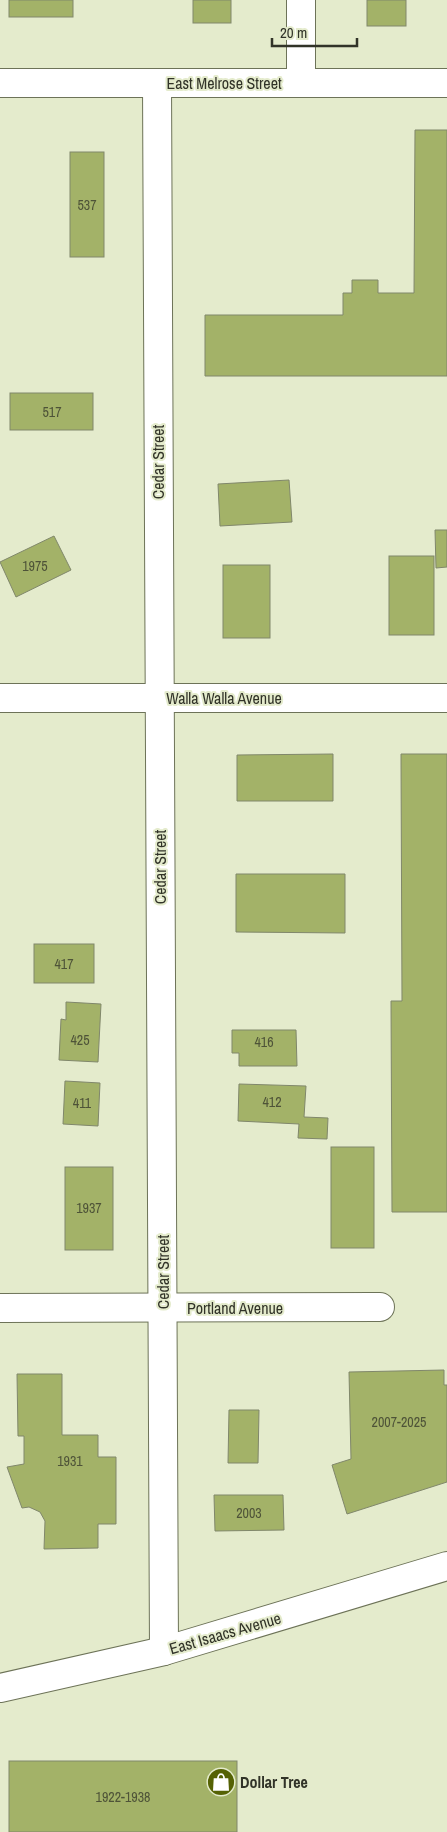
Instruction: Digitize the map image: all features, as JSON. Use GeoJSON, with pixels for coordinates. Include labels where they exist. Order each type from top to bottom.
{"type":"FeatureCollection","features":[{"type":"Feature","properties":{"kind":"street"},"geometry":{"type":"LineString","coordinates":[[301,0],[302,82]]}},
{"type":"Feature","properties":{"kind":"street","name":"East Melrose Street"},"geometry":{"type":"LineString","coordinates":[[0,83],[447,83]]}},
{"type":"Feature","properties":{"kind":"street","name":"Cedar Street"},"geometry":{"type":"LineString","coordinates":[[157,83],[164,1651]]}},
{"type":"Feature","properties":{"kind":"street","name":"Walla Walla Avenue"},"geometry":{"type":"LineString","coordinates":[[0,698],[447,698]]}},
{"type":"Feature","properties":{"kind":"street","name":"Portland Avenue"},"geometry":{"type":"LineString","coordinates":[[0,1308],[380,1307]]}},
{"type":"Feature","properties":{"kind":"street","name":"East Isaacs Avenue"},"geometry":{"type":"LineString","coordinates":[[0,1688],[164,1651],[447,1566]]}},
{"type":"Feature","properties":{"kind":"building"},"geometry":{"type":"Polygon","coordinates":[[[9,0],[73,0],[73,17],[9,17],[9,0]]]}},
{"type":"Feature","properties":{"kind":"building"},"geometry":{"type":"Polygon","coordinates":[[[193,0],[231,0],[231,23],[193,23],[193,0]]]}},
{"type":"Feature","properties":{"kind":"building"},"geometry":{"type":"Polygon","coordinates":[[[367,0],[406,0],[406,26],[367,26],[367,0]]]}},
{"type":"Feature","properties":{"kind":"building"},"geometry":{"type":"Polygon","coordinates":[[[415,130],[447,130],[447,376],[205,376],[205,315],[343,315],[343,293],[352,293],[352,280],[378,280],[378,293],[414,293],[415,130]]]}},
{"type":"Feature","properties":{"kind":"building"},"geometry":{"type":"Polygon","coordinates":[[[70,152],[104,152],[104,257],[70,257],[70,152]]]}},
{"type":"Feature","properties":{"kind":"building"},"geometry":{"type":"Polygon","coordinates":[[[10,393],[93,393],[93,430],[10,430],[10,393]]]}},
{"type":"Feature","properties":{"kind":"building"},"geometry":{"type":"Polygon","coordinates":[[[289,480],[292,522],[220,526],[218,484],[289,480]]]}},
{"type":"Feature","properties":{"kind":"building"},"geometry":{"type":"Polygon","coordinates":[[[435,530],[447,530],[447,567],[436,568],[435,530]]]}},
{"type":"Feature","properties":{"kind":"building"},"geometry":{"type":"Polygon","coordinates":[[[54,536],[71,570],[16,597],[0,562],[54,536]]]}},
{"type":"Feature","properties":{"kind":"building"},"geometry":{"type":"Polygon","coordinates":[[[389,556],[434,556],[434,635],[389,635],[389,556]]]}},
{"type":"Feature","properties":{"kind":"building"},"geometry":{"type":"Polygon","coordinates":[[[223,565],[270,565],[270,638],[223,638],[223,565]]]}},
{"type":"Feature","properties":{"kind":"building"},"geometry":{"type":"Polygon","coordinates":[[[333,754],[333,801],[237,801],[237,755],[333,754]]]}},
{"type":"Feature","properties":{"kind":"building"},"geometry":{"type":"Polygon","coordinates":[[[401,754],[447,754],[447,1212],[392,1212],[391,1001],[402,1001],[401,754]]]}},
{"type":"Feature","properties":{"kind":"building"},"geometry":{"type":"Polygon","coordinates":[[[236,874],[345,874],[345,933],[236,932],[236,874]]]}},
{"type":"Feature","properties":{"kind":"building"},"geometry":{"type":"Polygon","coordinates":[[[34,944],[94,944],[94,983],[34,983],[34,944]]]}},
{"type":"Feature","properties":{"kind":"building"},"geometry":{"type":"Polygon","coordinates":[[[66,1002],[101,1004],[98,1062],[59,1060],[61,1019],[66,1020],[66,1002]]]}},
{"type":"Feature","properties":{"kind":"building"},"geometry":{"type":"Polygon","coordinates":[[[232,1030],[296,1030],[297,1066],[239,1066],[239,1053],[232,1053],[232,1030]]]}},
{"type":"Feature","properties":{"kind":"building"},"geometry":{"type":"Polygon","coordinates":[[[65,1081],[100,1083],[98,1126],[63,1124],[65,1081]]]}},
{"type":"Feature","properties":{"kind":"building"},"geometry":{"type":"Polygon","coordinates":[[[239,1084],[306,1086],[304,1117],[328,1118],[327,1139],[298,1138],[299,1124],[238,1121],[239,1084]]]}},
{"type":"Feature","properties":{"kind":"building"},"geometry":{"type":"Polygon","coordinates":[[[331,1147],[374,1147],[374,1248],[331,1248],[331,1147]]]}},
{"type":"Feature","properties":{"kind":"building"},"geometry":{"type":"Polygon","coordinates":[[[65,1167],[113,1167],[113,1250],[65,1250],[65,1167]]]}},
{"type":"Feature","properties":{"kind":"building"},"geometry":{"type":"Polygon","coordinates":[[[444,1370],[444,1385],[447,1385],[447,1482],[347,1514],[332,1465],[351,1459],[349,1372],[444,1370]]]}},
{"type":"Feature","properties":{"kind":"building"},"geometry":{"type":"Polygon","coordinates":[[[17,1374],[62,1374],[62,1435],[98,1435],[98,1457],[116,1457],[116,1524],[98,1524],[98,1548],[44,1549],[45,1521],[40,1512],[29,1507],[22,1508],[7,1467],[24,1464],[24,1436],[18,1436],[17,1374]]]}},
{"type":"Feature","properties":{"kind":"building"},"geometry":{"type":"Polygon","coordinates":[[[229,1410],[259,1410],[258,1463],[228,1463],[229,1410]]]}},
{"type":"Feature","properties":{"kind":"building"},"geometry":{"type":"Polygon","coordinates":[[[214,1495],[283,1495],[284,1530],[215,1531],[214,1495]]]}},
{"type":"Feature","properties":{"kind":"building"},"geometry":{"type":"Polygon","coordinates":[[[9,1761],[237,1761],[237,1832],[9,1832],[9,1761]]]}},
{"type":"Feature","properties":{"kind":"place","name":"Dollar Tree"},"geometry":{"type":"Point","coordinates":[221,1782]}}]}
